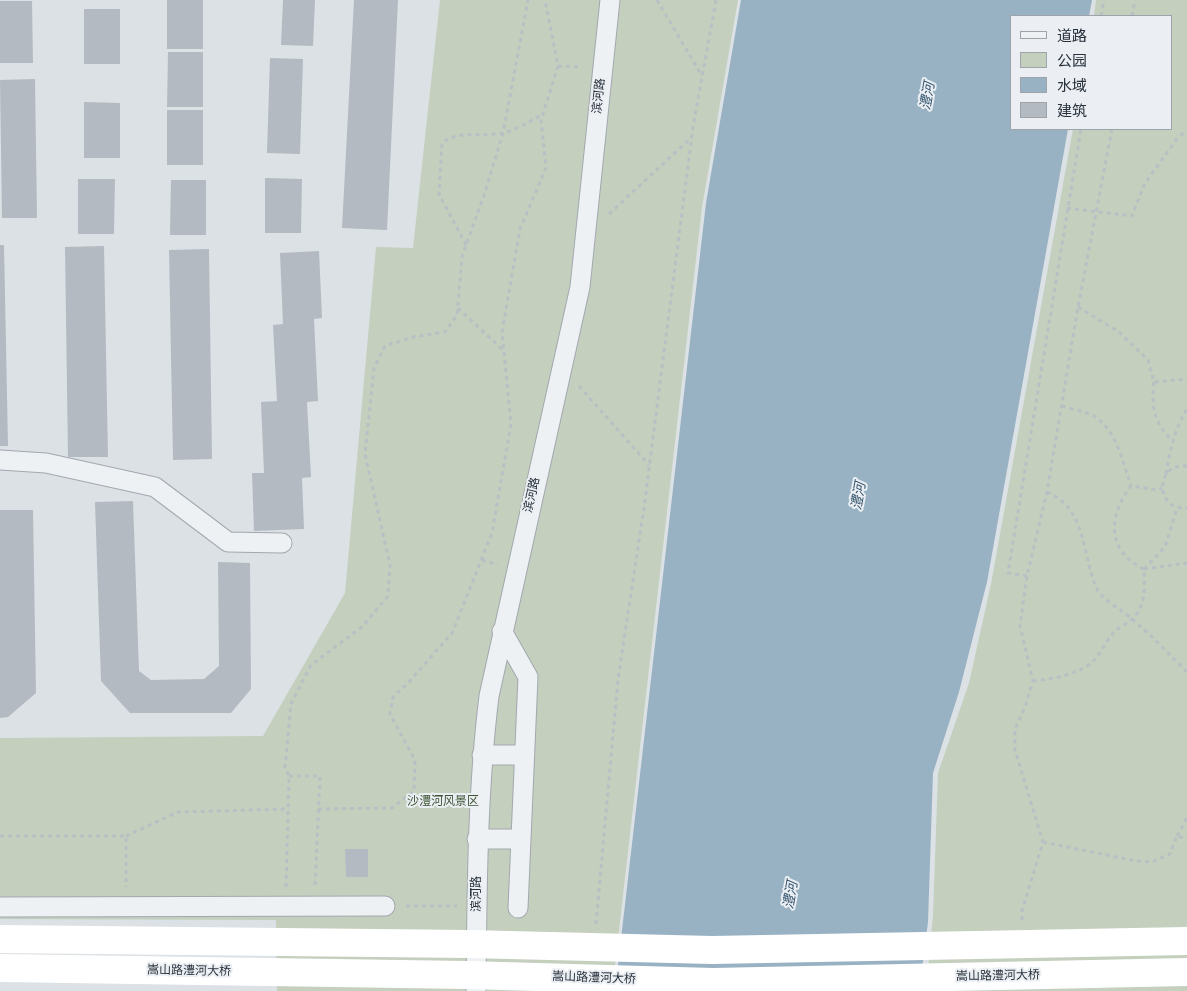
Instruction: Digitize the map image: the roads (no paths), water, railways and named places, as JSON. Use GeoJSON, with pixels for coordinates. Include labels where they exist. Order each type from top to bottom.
{"type":"FeatureCollection","features":[{"type":"Feature","properties":{"kind":"main road"},"geometry":{"type":"LineString","coordinates":[[0,939],[468,944],[712,950],[1187,941]]}},
{"type":"Feature","properties":{"kind":"main road","name":"嵩山路澧河大桥"},"geometry":{"type":"LineString","coordinates":[[0,968],[468,975],[713,982],[1187,972]]}},
{"type":"Feature","properties":{"kind":"street","name":"滨河路"},"geometry":{"type":"LineString","coordinates":[[476,991],[477,839],[482,755],[502,631],[580,287],[610,0]]}},
{"type":"Feature","properties":{"kind":"street"},"geometry":{"type":"LineString","coordinates":[[0,460],[46,463],[155,487],[228,542],[282,543]]}},
{"type":"Feature","properties":{"kind":"street"},"geometry":{"type":"LineString","coordinates":[[502,631],[528,677],[518,908]]}},
{"type":"Feature","properties":{"kind":"street"},"geometry":{"type":"LineString","coordinates":[[482,755],[524,755]]}},
{"type":"Feature","properties":{"kind":"street"},"geometry":{"type":"LineString","coordinates":[[477,839],[520,839]]}},
{"type":"Feature","properties":{"kind":"street"},"geometry":{"type":"LineString","coordinates":[[0,907],[385,906]]}},
{"type":"Feature","properties":{"kind":"water","name":"澧河"},"geometry":{"type":"Polygon","coordinates":[[[741,0],[1092,0],[1089,15],[1010,15],[1010,130],[1068,130],[987,582],[959,692],[933,773],[928,922],[919,991],[615,991],[706,203],[741,0]]]}},
{"type":"Feature","properties":{"kind":"park label","name":"沙澧河风景区"},"geometry":{"type":"Point","coordinates":[443,802]}}]}
